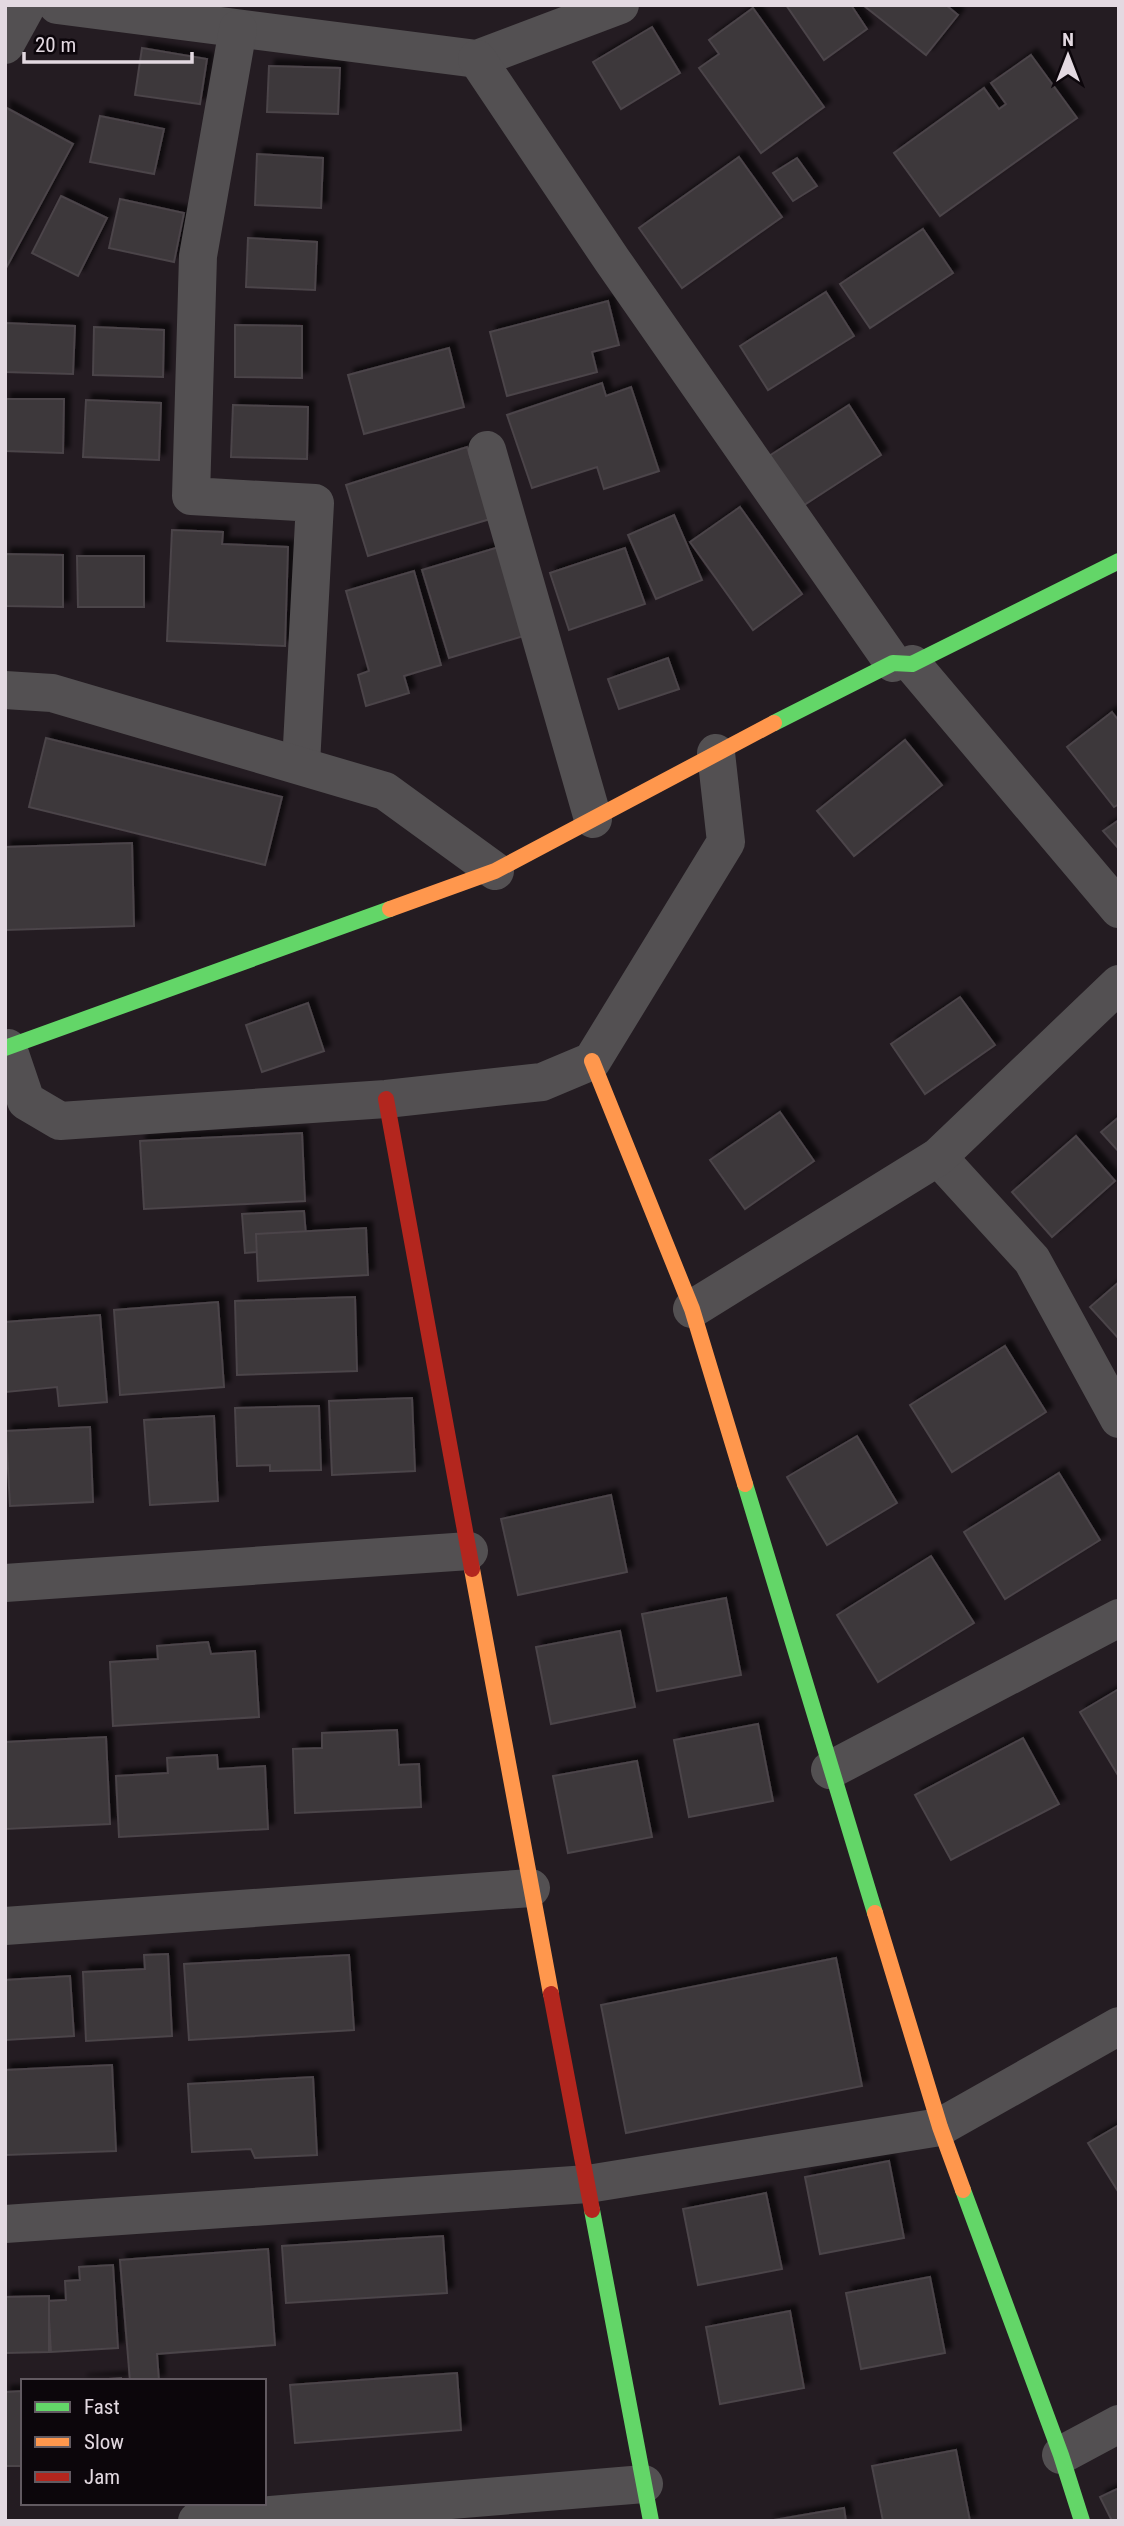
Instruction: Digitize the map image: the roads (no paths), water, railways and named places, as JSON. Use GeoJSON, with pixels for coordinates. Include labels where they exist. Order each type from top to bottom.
{"type":"FeatureCollection","features":[{"type":"Feature","properties":{"kind":"street"},"geometry":{"type":"LineString","coordinates":[[5,44],[27,5]]}},
{"type":"Feature","properties":{"kind":"street"},"geometry":{"type":"LineString","coordinates":[[57,5],[477,59],[620,5]]}},
{"type":"Feature","properties":{"kind":"street"},"geometry":{"type":"LineString","coordinates":[[238,29],[198,256],[191,496],[315,503],[301,764]]}},
{"type":"Feature","properties":{"kind":"street"},"geometry":{"type":"LineString","coordinates":[[477,59],[620,271],[903,663],[1119,909]]}},
{"type":"Feature","properties":{"kind":"street"},"geometry":{"type":"LineString","coordinates":[[487,450],[593,818]]}},
{"type":"Feature","properties":{"kind":"street"},"geometry":{"type":"LineString","coordinates":[[716,753],[726,842],[592,1061],[542,1082],[386,1099],[60,1121],[26,1101],[7,1048],[495,871],[716,753],[1119,561]]}},
{"type":"Feature","properties":{"kind":"street"},"geometry":{"type":"LineString","coordinates":[[5,690],[52,692],[385,790],[495,871]]}},
{"type":"Feature","properties":{"kind":"street"},"geometry":{"type":"LineString","coordinates":[[692,1309],[938,1157],[1119,984]]}},
{"type":"Feature","properties":{"kind":"street"},"geometry":{"type":"LineString","coordinates":[[592,1061],[692,1309],[940,2127],[1061,2455],[1082,2521]]}},
{"type":"Feature","properties":{"kind":"street"},"geometry":{"type":"LineString","coordinates":[[197,2521],[647,2502],[386,1099]]}},
{"type":"Feature","properties":{"kind":"street"},"geometry":{"type":"LineString","coordinates":[[938,1157],[1032,1260],[1119,1419]]}},
{"type":"Feature","properties":{"kind":"street"},"geometry":{"type":"LineString","coordinates":[[5,1583],[469,1551]]}},
{"type":"Feature","properties":{"kind":"street"},"geometry":{"type":"LineString","coordinates":[[831,1770],[1119,1618]]}},
{"type":"Feature","properties":{"kind":"street"},"geometry":{"type":"LineString","coordinates":[[5,1926],[531,1888]]}},
{"type":"Feature","properties":{"kind":"street"},"geometry":{"type":"LineString","coordinates":[[5,2224],[588,2184],[940,2127],[1119,2026]]}},
{"type":"Feature","properties":{"kind":"street"},"geometry":{"type":"LineString","coordinates":[[1061,2455],[1119,2424]]}}]}
